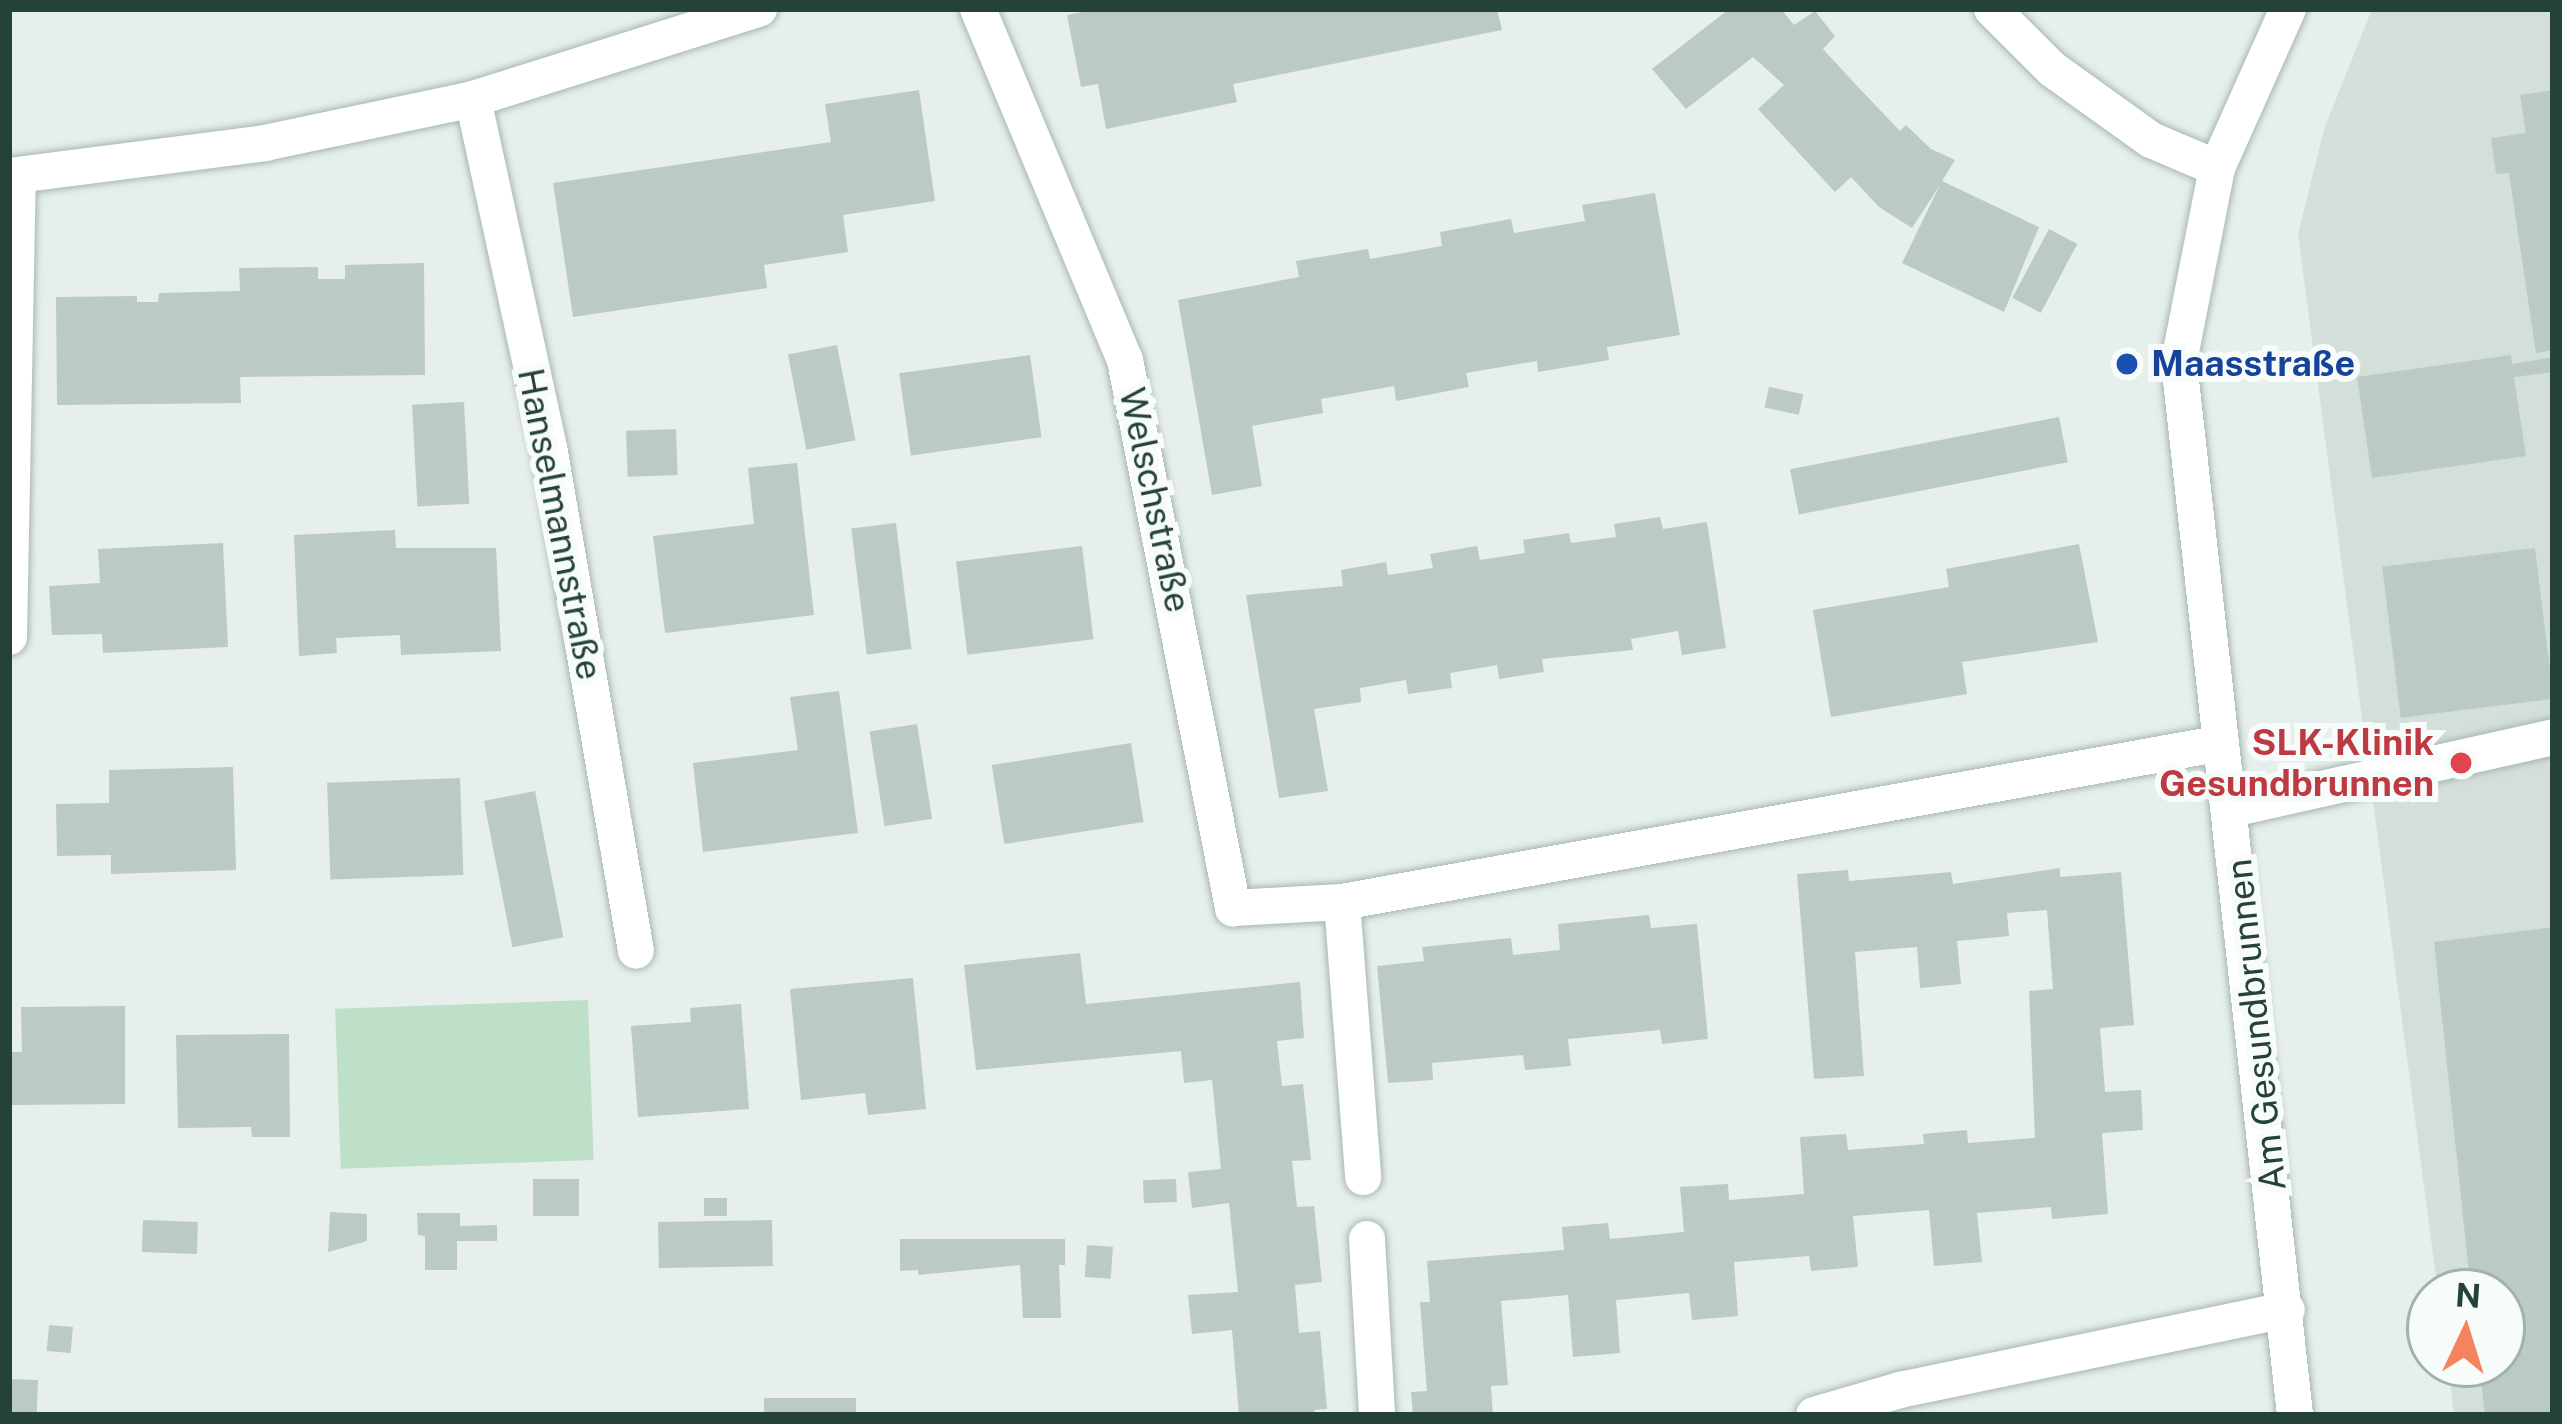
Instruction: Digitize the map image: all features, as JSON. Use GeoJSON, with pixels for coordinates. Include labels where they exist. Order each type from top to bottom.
{"type":"FeatureCollection","features":[{"type":"Feature","properties":{"kind":"street"},"geometry":{"type":"LineString","coordinates":[[9,637],[14,176],[266,143],[473,99],[759,9]]}},
{"type":"Feature","properties":{"kind":"street","name":"Welschstraße"},"geometry":{"type":"LineString","coordinates":[[978,9],[1125,360],[1233,908],[1342,902],[2217,744]]}},
{"type":"Feature","properties":{"kind":"street"},"geometry":{"type":"LineString","coordinates":[[1992,9],[2052,69],[2151,140],[2216,168]]}},
{"type":"Feature","properties":{"kind":"street","name":"Am Gesundbrunnen"},"geometry":{"type":"LineString","coordinates":[[2288,9],[2216,168],[2179,362],[2217,744],[2232,809],[2288,1310],[2295,1415]]}},
{"type":"Feature","properties":{"kind":"street","name":"Hanselmannstraße"},"geometry":{"type":"LineString","coordinates":[[473,99],[549,447],[636,951]]}},
{"type":"Feature","properties":{"kind":"street"},"geometry":{"type":"LineString","coordinates":[[2232,809],[2553,737]]}},
{"type":"Feature","properties":{"kind":"street"},"geometry":{"type":"LineString","coordinates":[[1342,902],[1363,1177]]}},
{"type":"Feature","properties":{"kind":"street"},"geometry":{"type":"LineString","coordinates":[[1367,1239],[1377,1415]]}},
{"type":"Feature","properties":{"kind":"street"},"geometry":{"type":"LineString","coordinates":[[1814,1415],[1900,1390],[2288,1310]]}},
{"type":"Feature","properties":{"kind":"shaded area","name":"SLK-Klinik Gesundbrunnen"},"geometry":{"type":"Polygon","coordinates":[[[2372,9],[2553,9],[2553,1415],[2454,1415],[2451,1388],[2526,1388],[2526,1268],[2435,1268],[2298,234],[2324,129],[2372,9]]]}},
{"type":"Feature","properties":{"kind":"green space"},"geometry":{"type":"Polygon","coordinates":[[[588,1000],[594,1160],[341,1169],[335,1009],[588,1000]]]}},
{"type":"Feature","properties":{"kind":"building"},"geometry":{"type":"Polygon","coordinates":[[[1098,9],[1497,9],[1502,30],[1233,84],[1237,102],[1106,129],[1098,84],[1081,87],[1067,15],[1098,9]]]}},
{"type":"Feature","properties":{"kind":"building"},"geometry":{"type":"Polygon","coordinates":[[[1729,9],[1781,9],[1794,25],[1815,11],[1835,36],[1823,49],[1859,88],[1900,131],[1906,125],[1931,149],[1955,160],[1942,181],[2039,227],[2004,312],[1902,263],[1940,185],[1912,228],[1879,207],[1851,177],[1835,192],[1758,109],[1784,85],[1753,57],[1686,109],[1652,69],[1729,9]]]}},
{"type":"Feature","properties":{"kind":"building"},"geometry":{"type":"Polygon","coordinates":[[[919,90],[935,201],[843,215],[848,252],[764,265],[767,288],[573,317],[553,183],[831,142],[825,104],[919,90]]]}},
{"type":"Feature","properties":{"kind":"building"},"geometry":{"type":"Polygon","coordinates":[[[2553,90],[2553,350],[2536,353],[2509,173],[2496,174],[2491,138],[2526,133],[2520,95],[2553,90]]]}},
{"type":"Feature","properties":{"kind":"building"},"geometry":{"type":"Polygon","coordinates":[[[1655,193],[1680,335],[1607,347],[1609,360],[1538,372],[1537,361],[1466,373],[1469,387],[1396,401],[1394,386],[1321,399],[1323,413],[1252,426],[1262,486],[1212,495],[1178,300],[1299,277],[1296,261],[1368,249],[1370,259],[1442,246],[1440,232],[1511,219],[1514,233],[1585,221],[1582,205],[1655,193]]]}},
{"type":"Feature","properties":{"kind":"building"},"geometry":{"type":"Polygon","coordinates":[[[2049,229],[2077,244],[2041,313],[2012,298],[2049,229]]]}},
{"type":"Feature","properties":{"kind":"building"},"geometry":{"type":"Polygon","coordinates":[[[424,263],[425,375],[240,377],[241,403],[57,405],[56,297],[137,296],[137,302],[158,302],[159,293],[240,291],[239,268],[318,267],[318,279],[345,279],[345,265],[424,263]]]}},
{"type":"Feature","properties":{"kind":"building"},"geometry":{"type":"Polygon","coordinates":[[[837,345],[856,440],[806,450],[788,355],[837,345]]]}},
{"type":"Feature","properties":{"kind":"building"},"geometry":{"type":"Polygon","coordinates":[[[1030,355],[1042,437],[911,456],[899,373],[1030,355]]]}},
{"type":"Feature","properties":{"kind":"building"},"geometry":{"type":"Polygon","coordinates":[[[2511,355],[2512,364],[2553,357],[2553,372],[2514,377],[2526,456],[2372,478],[2357,377],[2511,355]]]}},
{"type":"Feature","properties":{"kind":"building"},"geometry":{"type":"Polygon","coordinates":[[[1769,387],[1803,394],[1799,415],[1765,408],[1769,387]]]}},
{"type":"Feature","properties":{"kind":"building"},"geometry":{"type":"Polygon","coordinates":[[[464,402],[469,504],[417,507],[412,405],[464,402]]]}},
{"type":"Feature","properties":{"kind":"building"},"geometry":{"type":"Polygon","coordinates":[[[2059,417],[2068,462],[1799,514],[1790,469],[2059,417]]]}},
{"type":"Feature","properties":{"kind":"building"},"geometry":{"type":"Polygon","coordinates":[[[676,429],[678,475],[628,477],[626,431],[676,429]]]}},
{"type":"Feature","properties":{"kind":"building"},"geometry":{"type":"Polygon","coordinates":[[[797,463],[814,615],[665,633],[653,536],[754,524],[748,468],[797,463]]]}},
{"type":"Feature","properties":{"kind":"building"},"geometry":{"type":"Polygon","coordinates":[[[1660,517],[1663,529],[1707,522],[1726,648],[1682,655],[1678,631],[1631,639],[1633,650],[1542,659],[1544,672],[1499,679],[1497,665],[1450,673],[1452,688],[1408,694],[1406,680],[1360,688],[1361,702],[1314,709],[1328,791],[1279,798],[1246,595],[1343,586],[1341,570],[1386,562],[1388,575],[1433,568],[1430,554],[1477,546],[1480,560],[1525,553],[1523,540],[1569,533],[1571,543],[1616,537],[1614,524],[1660,517]]]}},
{"type":"Feature","properties":{"kind":"building"},"geometry":{"type":"Polygon","coordinates":[[[896,523],[911,649],[867,655],[851,528],[896,523]]]}},
{"type":"Feature","properties":{"kind":"building"},"geometry":{"type":"Polygon","coordinates":[[[395,530],[396,548],[496,548],[501,651],[401,655],[400,635],[336,638],[337,653],[299,656],[294,535],[395,530]]]}},
{"type":"Feature","properties":{"kind":"building"},"geometry":{"type":"Polygon","coordinates":[[[223,543],[228,647],[103,653],[102,634],[52,635],[49,586],[100,583],[98,549],[223,543]]]}},
{"type":"Feature","properties":{"kind":"building"},"geometry":{"type":"Polygon","coordinates":[[[2079,544],[2098,642],[1962,662],[1967,694],[1831,717],[1813,610],[1949,587],[1946,569],[2079,544]]]}},
{"type":"Feature","properties":{"kind":"building"},"geometry":{"type":"Polygon","coordinates":[[[1082,546],[1093,639],[967,655],[956,561],[1082,546]]]}},
{"type":"Feature","properties":{"kind":"building"},"geometry":{"type":"Polygon","coordinates":[[[2535,548],[2553,699],[2401,718],[2382,567],[2535,548]]]}},
{"type":"Feature","properties":{"kind":"building"},"geometry":{"type":"Polygon","coordinates":[[[839,691],[858,833],[703,852],[693,763],[798,750],[790,697],[839,691]]]}},
{"type":"Feature","properties":{"kind":"building"},"geometry":{"type":"Polygon","coordinates":[[[917,724],[932,819],[885,826],[870,732],[917,724]]]}},
{"type":"Feature","properties":{"kind":"building"},"geometry":{"type":"Polygon","coordinates":[[[1131,743],[1144,822],[1004,844],[992,765],[1131,743]]]}},
{"type":"Feature","properties":{"kind":"building"},"geometry":{"type":"Polygon","coordinates":[[[233,767],[236,870],[111,874],[111,855],[57,856],[56,804],[109,803],[109,770],[233,767]]]}},
{"type":"Feature","properties":{"kind":"building"},"geometry":{"type":"Polygon","coordinates":[[[460,778],[463,875],[330,880],[327,783],[460,778]]]}},
{"type":"Feature","properties":{"kind":"building"},"geometry":{"type":"Polygon","coordinates":[[[535,791],[563,937],[512,947],[484,801],[535,791]]]}},
{"type":"Feature","properties":{"kind":"building"},"geometry":{"type":"Polygon","coordinates":[[[2060,868],[2060,877],[2121,872],[2134,1025],[2100,1028],[2105,1092],[2141,1090],[2143,1130],[2102,1133],[2108,1214],[2052,1219],[2051,1207],[1977,1213],[1982,1262],[1934,1266],[1929,1210],[1853,1216],[1858,1267],[1811,1271],[1809,1256],[1734,1262],[1738,1316],[1692,1320],[1689,1293],[1616,1300],[1620,1353],[1573,1357],[1568,1295],[1501,1301],[1508,1385],[1491,1386],[1493,1415],[1413,1415],[1411,1392],[1427,1391],[1420,1302],[1430,1302],[1427,1261],[1564,1250],[1562,1227],[1608,1223],[1610,1239],[1684,1232],[1680,1187],[1728,1184],[1729,1200],[1804,1194],[1800,1137],[1846,1134],[1848,1150],[1924,1144],[1923,1134],[1967,1130],[1968,1143],[2035,1138],[2029,991],[2053,989],[2047,910],[2007,913],[2009,936],[1957,941],[1961,984],[1920,988],[1917,947],[1855,952],[1864,1076],[1814,1079],[1797,874],[1848,870],[1849,881],[1951,872],[1953,884],[2060,868]]]}},
{"type":"Feature","properties":{"kind":"building"},"geometry":{"type":"Polygon","coordinates":[[[1649,915],[1651,928],[1697,924],[1708,1039],[1662,1044],[1660,1030],[1568,1039],[1571,1066],[1525,1070],[1523,1055],[1432,1063],[1433,1080],[1388,1083],[1377,966],[1424,961],[1422,947],[1511,938],[1513,955],[1560,950],[1558,924],[1649,915]]]}},
{"type":"Feature","properties":{"kind":"building"},"geometry":{"type":"Polygon","coordinates":[[[2553,927],[2553,1415],[2485,1415],[2482,1388],[2526,1388],[2526,1268],[2468,1268],[2434,942],[2553,927]]]}},
{"type":"Feature","properties":{"kind":"building"},"geometry":{"type":"Polygon","coordinates":[[[1080,953],[1086,1004],[1300,982],[1304,1038],[1277,1041],[1282,1086],[1303,1084],[1311,1160],[1292,1161],[1297,1207],[1314,1206],[1322,1282],[1295,1285],[1299,1333],[1320,1331],[1327,1409],[1314,1410],[1315,1415],[1239,1415],[1232,1330],[1192,1334],[1188,1295],[1238,1292],[1229,1203],[1192,1208],[1188,1172],[1221,1169],[1212,1080],[1184,1083],[1181,1051],[976,1070],[964,965],[1080,953]]]}},
{"type":"Feature","properties":{"kind":"building"},"geometry":{"type":"Polygon","coordinates":[[[913,978],[926,1109],[868,1115],[865,1093],[801,1100],[790,989],[913,978]]]}},
{"type":"Feature","properties":{"kind":"building"},"geometry":{"type":"Polygon","coordinates":[[[741,1004],[749,1109],[638,1117],[631,1026],[691,1022],[690,1008],[741,1004]]]}},
{"type":"Feature","properties":{"kind":"building"},"geometry":{"type":"Polygon","coordinates":[[[125,1006],[125,1104],[9,1105],[9,1052],[22,1052],[21,1007],[125,1006]]]}},
{"type":"Feature","properties":{"kind":"building"},"geometry":{"type":"Polygon","coordinates":[[[289,1034],[290,1137],[252,1137],[251,1127],[178,1128],[176,1035],[289,1034]]]}},
{"type":"Feature","properties":{"kind":"building"},"geometry":{"type":"Polygon","coordinates":[[[533,1179],[579,1179],[579,1216],[533,1216],[533,1179]]]}},
{"type":"Feature","properties":{"kind":"building"},"geometry":{"type":"Polygon","coordinates":[[[1176,1179],[1177,1202],[1144,1203],[1143,1180],[1176,1179]]]}},
{"type":"Feature","properties":{"kind":"building"},"geometry":{"type":"Polygon","coordinates":[[[704,1198],[727,1198],[727,1216],[704,1216],[704,1198]]]}},
{"type":"Feature","properties":{"kind":"building"},"geometry":{"type":"Polygon","coordinates":[[[330,1212],[367,1214],[367,1241],[328,1252],[330,1212]]]}},
{"type":"Feature","properties":{"kind":"building"},"geometry":{"type":"Polygon","coordinates":[[[417,1213],[460,1213],[460,1226],[497,1225],[497,1241],[457,1241],[457,1270],[425,1270],[425,1236],[418,1235],[417,1213]]]}},
{"type":"Feature","properties":{"kind":"building"},"geometry":{"type":"Polygon","coordinates":[[[143,1220],[198,1222],[197,1254],[142,1252],[143,1220]]]}},
{"type":"Feature","properties":{"kind":"building"},"geometry":{"type":"Polygon","coordinates":[[[772,1220],[773,1266],[659,1268],[658,1222],[772,1220]]]}},
{"type":"Feature","properties":{"kind":"building"},"geometry":{"type":"Polygon","coordinates":[[[900,1239],[1065,1239],[1065,1265],[1059,1265],[1061,1318],[1023,1318],[1020,1265],[918,1275],[918,1270],[900,1271],[900,1239]]]}},
{"type":"Feature","properties":{"kind":"building"},"geometry":{"type":"Polygon","coordinates":[[[1087,1245],[1113,1247],[1111,1279],[1085,1277],[1087,1245]]]}},
{"type":"Feature","properties":{"kind":"building"},"geometry":{"type":"Polygon","coordinates":[[[49,1325],[73,1327],[71,1353],[47,1351],[49,1325]]]}},
{"type":"Feature","properties":{"kind":"building"},"geometry":{"type":"Polygon","coordinates":[[[9,1379],[38,1380],[37,1415],[9,1415],[9,1379]]]}},
{"type":"Feature","properties":{"kind":"building"},"geometry":{"type":"Polygon","coordinates":[[[764,1398],[856,1398],[856,1415],[764,1415],[764,1398]]]}},
{"type":"Feature","properties":{"kind":"place","name":"Maasstraße"},"geometry":{"type":"Point","coordinates":[2127,364]}},
{"type":"Feature","properties":{"kind":"place","name":"SLK-Klinik Gesundbrunnen"},"geometry":{"type":"Point","coordinates":[2461,763]}}]}
